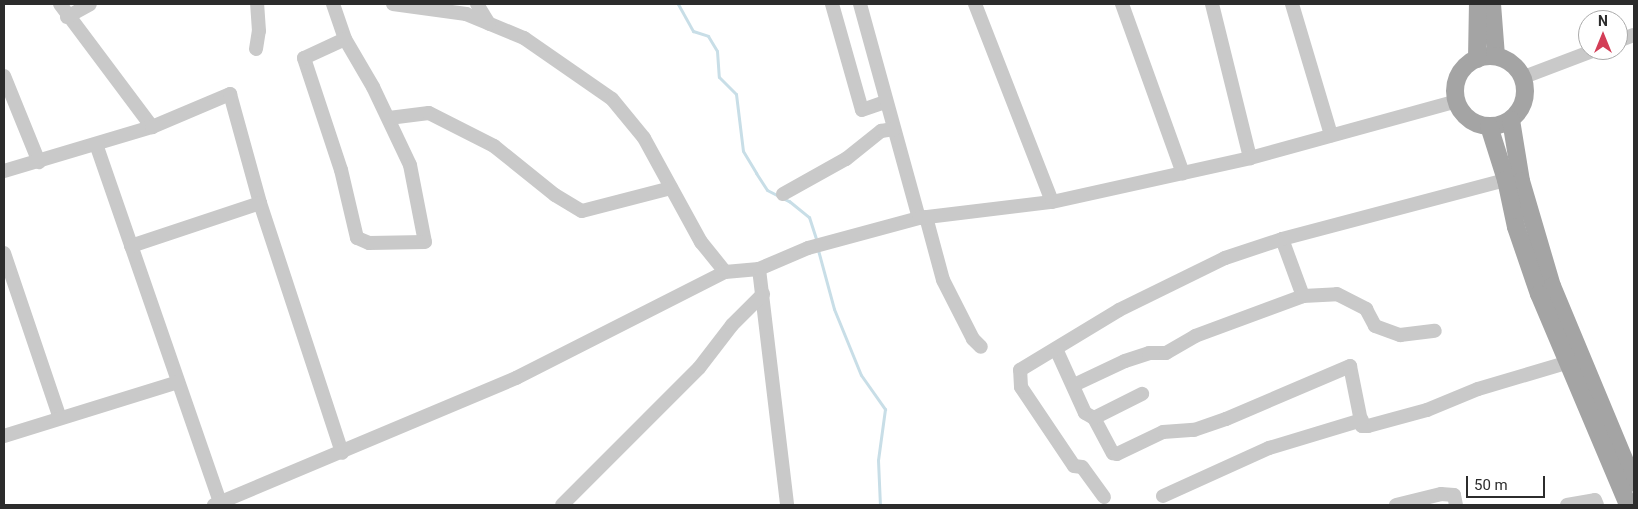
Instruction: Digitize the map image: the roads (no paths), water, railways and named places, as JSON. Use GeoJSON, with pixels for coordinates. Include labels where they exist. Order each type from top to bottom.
{"type":"FeatureCollection","features":[{"type":"Feature","properties":{"kind":"main road"},"geometry":{"type":"LineString","coordinates":[[1476,58],[1478,4]]}},
{"type":"Feature","properties":{"kind":"main road"},"geometry":{"type":"LineString","coordinates":[[1492,4],[1496,56]]}},
{"type":"Feature","properties":{"kind":"main road"},"geometry":{"type":"LineString","coordinates":[[1496,56],[1513,63],[1524,77],[1525,100],[1511,120],[1489,126],[1469,118],[1457,101],[1456,84],[1463,69],[1476,58],[1496,56]]}},
{"type":"Feature","properties":{"kind":"main road"},"geometry":{"type":"LineString","coordinates":[[1511,120],[1521,181],[1552,286],[1634,483]]}},
{"type":"Feature","properties":{"kind":"main road"},"geometry":{"type":"LineString","coordinates":[[1489,126],[1506,180],[1516,227],[1539,294],[1628,505]]}},
{"type":"Feature","properties":{"kind":"street"},"geometry":{"type":"LineString","coordinates":[[60,4],[67,17],[152,127]]}},
{"type":"Feature","properties":{"kind":"street"},"geometry":{"type":"LineString","coordinates":[[67,17],[90,4]]}},
{"type":"Feature","properties":{"kind":"street"},"geometry":{"type":"LineString","coordinates":[[256,49],[259,31],[257,4]]}},
{"type":"Feature","properties":{"kind":"street"},"geometry":{"type":"LineString","coordinates":[[333,4],[345,39],[389,118],[410,165],[424,242],[370,242],[357,238],[341,170],[304,58],[345,39]]}},
{"type":"Feature","properties":{"kind":"street"},"geometry":{"type":"LineString","coordinates":[[396,4],[466,14],[524,38],[612,99],[644,138],[701,242],[725,272]]}},
{"type":"Feature","properties":{"kind":"street"},"geometry":{"type":"LineString","coordinates":[[477,4],[489,24]]}},
{"type":"Feature","properties":{"kind":"street"},"geometry":{"type":"LineString","coordinates":[[832,4],[862,110],[885,102]]}},
{"type":"Feature","properties":{"kind":"street"},"geometry":{"type":"LineString","coordinates":[[860,4],[885,102],[943,280],[973,339],[981,347]]}},
{"type":"Feature","properties":{"kind":"street"},"geometry":{"type":"LineString","coordinates":[[975,4],[1052,202]]}},
{"type":"Feature","properties":{"kind":"street"},"geometry":{"type":"LineString","coordinates":[[1122,4],[1183,173]]}},
{"type":"Feature","properties":{"kind":"street"},"geometry":{"type":"LineString","coordinates":[[1214,4],[1250,158]]}},
{"type":"Feature","properties":{"kind":"street"},"geometry":{"type":"LineString","coordinates":[[1292,4],[1331,135]]}},
{"type":"Feature","properties":{"kind":"street"},"geometry":{"type":"LineString","coordinates":[[1524,77],[1578,56]]}},
{"type":"Feature","properties":{"kind":"street"},"geometry":{"type":"LineString","coordinates":[[4,76],[39,162]]}},
{"type":"Feature","properties":{"kind":"street"},"geometry":{"type":"LineString","coordinates":[[4,172],[152,127],[230,94],[260,203],[342,453]]}},
{"type":"Feature","properties":{"kind":"street"},"geometry":{"type":"LineString","coordinates":[[96,144],[178,382],[217,504],[342,453],[559,358],[725,272],[760,269],[808,248],[923,217],[1052,202],[1250,158],[1457,101]]}},
{"type":"Feature","properties":{"kind":"street"},"geometry":{"type":"LineString","coordinates":[[389,118],[429,114],[494,146],[555,195],[582,212],[671,188]]}},
{"type":"Feature","properties":{"kind":"street"},"geometry":{"type":"LineString","coordinates":[[783,194],[846,160],[881,131],[894,129]]}},
{"type":"Feature","properties":{"kind":"street"},"geometry":{"type":"LineString","coordinates":[[1104,497],[1082,467],[1074,466],[1018,379],[1020,370],[1119,310],[1225,258],[1282,239],[1506,180]]}},
{"type":"Feature","properties":{"kind":"street"},"geometry":{"type":"LineString","coordinates":[[131,246],[260,203]]}},
{"type":"Feature","properties":{"kind":"street"},"geometry":{"type":"LineString","coordinates":[[1282,239],[1303,296]]}},
{"type":"Feature","properties":{"kind":"street"},"geometry":{"type":"LineString","coordinates":[[4,253],[60,418]]}},
{"type":"Feature","properties":{"kind":"street"},"geometry":{"type":"LineString","coordinates":[[760,269],[787,505]]}},
{"type":"Feature","properties":{"kind":"street"},"geometry":{"type":"LineString","coordinates":[[562,505],[700,368],[732,325],[762,294]]}},
{"type":"Feature","properties":{"kind":"street"},"geometry":{"type":"LineString","coordinates":[[1074,385],[1125,361],[1149,353],[1166,353],[1195,336],[1303,296],[1337,294],[1366,309],[1375,326],[1400,335],[1435,331]]}},
{"type":"Feature","properties":{"kind":"street"},"geometry":{"type":"LineString","coordinates":[[1056,348],[1085,413],[1094,418],[1112,453],[1117,454],[1163,432],[1194,430],[1226,419],[1350,366],[1362,426],[1368,426],[1427,410],[1478,389],[1569,362]]}},
{"type":"Feature","properties":{"kind":"street"},"geometry":{"type":"LineString","coordinates":[[4,436],[178,382]]}},
{"type":"Feature","properties":{"kind":"street"},"geometry":{"type":"LineString","coordinates":[[1094,418],[1142,394]]}},
{"type":"Feature","properties":{"kind":"street"},"geometry":{"type":"LineString","coordinates":[[1163,496],[1270,448],[1362,420]]}},
{"type":"Feature","properties":{"kind":"street"},"geometry":{"type":"LineString","coordinates":[[1396,505],[1442,494],[1454,495],[1456,505]]}},
{"type":"Feature","properties":{"kind":"street"},"geometry":{"type":"LineString","coordinates":[[1567,505],[1595,500],[1597,505]]}},
{"type":"Feature","properties":{"kind":"waterway"},"geometry":{"type":"LineString","coordinates":[[678,4],[693,31],[708,36],[717,51],[719,77],[736,94],[743,151],[767,190],[789,201],[809,217],[816,238]]}},
{"type":"Feature","properties":{"kind":"waterway"},"geometry":{"type":"LineString","coordinates":[[818,250],[834,309],[861,375],[885,409],[878,460],[880,505]]}}]}
